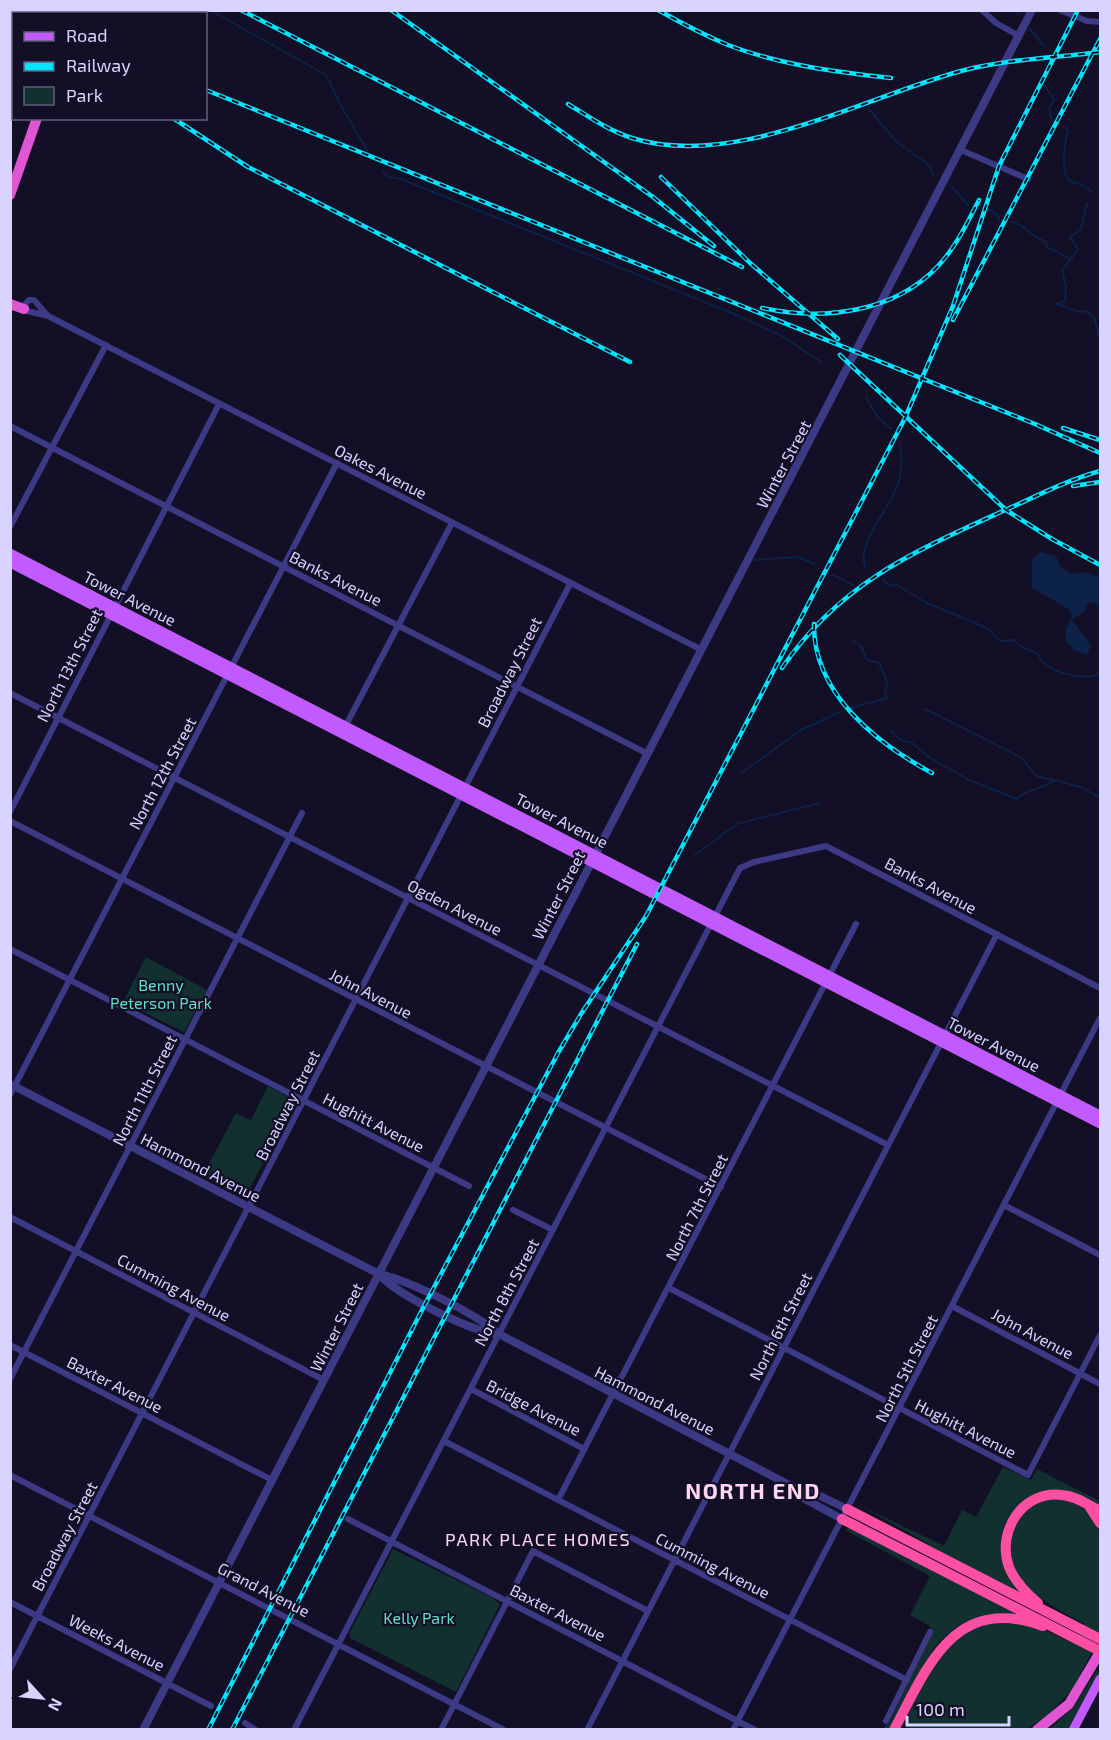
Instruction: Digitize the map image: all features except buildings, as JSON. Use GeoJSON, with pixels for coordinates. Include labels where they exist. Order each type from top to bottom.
{"type":"FeatureCollection","features":[{"type":"Feature","properties":{"kind":"highway"},"geometry":{"type":"LineString","coordinates":[[10,195],[36,120]]}},
{"type":"Feature","properties":{"kind":"highway"},"geometry":{"type":"LineString","coordinates":[[10,304],[24,309]]}},
{"type":"Feature","properties":{"kind":"highway"},"geometry":{"type":"LineString","coordinates":[[1042,1726],[1074,1697],[1101,1651],[1038,1603],[1022,1587],[1009,1567],[1007,1533],[1016,1514],[1034,1499],[1060,1494],[1101,1511]]}},
{"type":"Feature","properties":{"kind":"highway"},"geometry":{"type":"LineString","coordinates":[[1087,1504],[1101,1523]]}},
{"type":"Feature","properties":{"kind":"highway"},"geometry":{"type":"LineString","coordinates":[[844,1514],[1079,1634]]}},
{"type":"Feature","properties":{"kind":"highway"},"geometry":{"type":"LineString","coordinates":[[890,1726],[944,1643],[956,1633],[975,1623],[996,1618],[1025,1620],[1101,1639]]}},
{"type":"Feature","properties":{"kind":"highway"},"geometry":{"type":"LineString","coordinates":[[904,1730],[904,1717],[928,1665]]}},
{"type":"Feature","properties":{"kind":"main road","name":"Tower Avenue"},"geometry":{"type":"LineString","coordinates":[[10,552],[113,611]]}},
{"type":"Feature","properties":{"kind":"main road","name":"Tower Avenue"},"geometry":{"type":"LineString","coordinates":[[10,563],[113,611],[231,671],[1059,1098],[1101,1124]]}},
{"type":"Feature","properties":{"kind":"main road","name":"Tower Avenue"},"geometry":{"type":"LineString","coordinates":[[1059,1098],[1101,1115]]}},
{"type":"Feature","properties":{"kind":"main road"},"geometry":{"type":"LineString","coordinates":[[1073,1730],[1101,1679]]}},
{"type":"Feature","properties":{"kind":"street"},"geometry":{"type":"LineString","coordinates":[[982,10],[996,23],[1019,36]]}},
{"type":"Feature","properties":{"kind":"street","name":"Winter Street"},"geometry":{"type":"LineString","coordinates":[[143,1730],[1032,10]]}},
{"type":"Feature","properties":{"kind":"street"},"geometry":{"type":"LineString","coordinates":[[1060,10],[1087,21],[1101,22]]}},
{"type":"Feature","properties":{"kind":"street"},"geometry":{"type":"LineString","coordinates":[[961,150],[1028,179]]}},
{"type":"Feature","properties":{"kind":"street","name":"Oakes Avenue"},"geometry":{"type":"LineString","coordinates":[[48,316],[33,299],[27,301],[24,309],[33,314],[48,316],[106,345],[702,650]]}},
{"type":"Feature","properties":{"kind":"street"},"geometry":{"type":"LineString","coordinates":[[10,527],[106,345]]}},
{"type":"Feature","properties":{"kind":"street","name":"North 13th Street"},"geometry":{"type":"LineString","coordinates":[[10,812],[219,404]]}},
{"type":"Feature","properties":{"kind":"street","name":"Banks Avenue"},"geometry":{"type":"LineString","coordinates":[[10,426],[648,754]]}},
{"type":"Feature","properties":{"kind":"street","name":"North 12th Street"},"geometry":{"type":"LineString","coordinates":[[10,1095],[13,1085],[231,671],[337,463]]}},
{"type":"Feature","properties":{"kind":"street"},"geometry":{"type":"LineString","coordinates":[[344,730],[452,523]]}},
{"type":"Feature","properties":{"kind":"street","name":"Broadway Street"},"geometry":{"type":"LineString","coordinates":[[10,1669],[570,584]]}},
{"type":"Feature","properties":{"kind":"street","name":"Ogden Avenue"},"geometry":{"type":"LineString","coordinates":[[10,693],[888,1145]]}},
{"type":"Feature","properties":{"kind":"street","name":"North 11th Street"},"geometry":{"type":"LineString","coordinates":[[10,1379],[302,813]]}},
{"type":"Feature","properties":{"kind":"street","name":"John Avenue"},"geometry":{"type":"LineString","coordinates":[[10,821],[721,1187]]}},
{"type":"Feature","properties":{"kind":"street","name":"Banks Avenue"},"geometry":{"type":"LineString","coordinates":[[742,867],[818,846],[826,846],[1101,988]]}},
{"type":"Feature","properties":{"kind":"street","name":"North 8th Street"},"geometry":{"type":"LineString","coordinates":[[294,1730],[712,920],[742,867]]}},
{"type":"Feature","properties":{"kind":"street","name":"North 7th Street"},"geometry":{"type":"LineString","coordinates":[[558,1500],[856,924]]}},
{"type":"Feature","properties":{"kind":"street","name":"North 6th Street"},"geometry":{"type":"LineString","coordinates":[[587,1730],[997,934]]}},
{"type":"Feature","properties":{"kind":"street","name":"Hughitt Avenue"},"geometry":{"type":"LineString","coordinates":[[10,949],[469,1186]]}},
{"type":"Feature","properties":{"kind":"street","name":"North 5th Street"},"geometry":{"type":"LineString","coordinates":[[733,1730],[1101,1018]]}},
{"type":"Feature","properties":{"kind":"street","name":"Hammond Avenue"},"geometry":{"type":"LineString","coordinates":[[13,1085],[379,1274],[393,1288],[461,1323],[486,1333],[499,1334],[799,1490],[805,1499],[844,1514]]}},
{"type":"Feature","properties":{"kind":"street"},"geometry":{"type":"LineString","coordinates":[[1004,1205],[1101,1255]]}},
{"type":"Feature","properties":{"kind":"street"},"geometry":{"type":"LineString","coordinates":[[513,1210],[553,1230]]}},
{"type":"Feature","properties":{"kind":"street","name":"Cumming Avenue"},"geometry":{"type":"LineString","coordinates":[[10,1217],[324,1380]]}},
{"type":"Feature","properties":{"kind":"street","name":"Hughitt Avenue"},"geometry":{"type":"LineString","coordinates":[[669,1288],[783,1350],[1028,1475],[1081,1373]]}},
{"type":"Feature","properties":{"kind":"street","name":"John Avenue"},"geometry":{"type":"LineString","coordinates":[[952,1306],[1101,1384]]}},
{"type":"Feature","properties":{"kind":"street"},"geometry":{"type":"LineString","coordinates":[[1081,1373],[1101,1335]]}},
{"type":"Feature","properties":{"kind":"street","name":"Baxter Avenue"},"geometry":{"type":"LineString","coordinates":[[10,1345],[272,1480]]}},
{"type":"Feature","properties":{"kind":"street","name":"Bridge Avenue"},"geometry":{"type":"LineString","coordinates":[[471,1389],[585,1449]]}},
{"type":"Feature","properties":{"kind":"street","name":"Cumming Avenue"},"geometry":{"type":"LineString","coordinates":[[444,1441],[907,1680]]}},
{"type":"Feature","properties":{"kind":"street","name":"Grand Avenue"},"geometry":{"type":"LineString","coordinates":[[10,1474],[504,1730]]}},
{"type":"Feature","properties":{"kind":"street","name":"Baxter Avenue"},"geometry":{"type":"LineString","coordinates":[[348,1519],[755,1730]]}},
{"type":"Feature","properties":{"kind":"street"},"geometry":{"type":"LineString","coordinates":[[441,1730],[533,1551],[648,1611]]}},
{"type":"Feature","properties":{"kind":"street","name":"Weeks Avenue"},"geometry":{"type":"LineString","coordinates":[[10,1602],[211,1706]]}},
{"type":"Feature","properties":{"kind":"street"},"geometry":{"type":"LineString","coordinates":[[890,1726],[907,1680],[930,1632]]}},
{"type":"Feature","properties":{"kind":"street"},"geometry":{"type":"LineString","coordinates":[[244,1723],[256,1730]]}},
{"type":"Feature","properties":{"kind":"green space","name":"Benny Peterson Park"},"geometry":{"type":"Polygon","coordinates":[[[146,957],[207,990],[184,1032],[123,1002],[146,957]]]}},
{"type":"Feature","properties":{"kind":"green space"},"geometry":{"type":"Polygon","coordinates":[[[268,1086],[292,1099],[294,1103],[250,1188],[242,1193],[204,1173],[236,1113],[251,1120],[268,1086]]]}},
{"type":"Feature","properties":{"kind":"green space"},"geometry":{"type":"Polygon","coordinates":[[[1003,1467],[1031,1480],[1037,1469],[1100,1501],[1100,1508],[1080,1497],[1027,1499],[1014,1511],[1006,1522],[1002,1534],[1003,1546],[1006,1558],[1025,1598],[949,1558],[859,1505],[944,1546],[962,1510],[976,1517],[1003,1467]]]}},
{"type":"Feature","properties":{"kind":"green space"},"geometry":{"type":"Polygon","coordinates":[[[1063,1499],[1085,1509],[1100,1530],[1100,1636],[1072,1690],[1046,1717],[1026,1729],[909,1730],[908,1719],[911,1708],[933,1669],[957,1640],[971,1631],[1004,1622],[1024,1624],[1045,1630],[1074,1643],[1084,1624],[1050,1604],[1026,1586],[1015,1571],[1010,1552],[1012,1532],[1021,1515],[1028,1508],[1036,1503],[1063,1499]]]}},
{"type":"Feature","properties":{"kind":"green space"},"geometry":{"type":"Polygon","coordinates":[[[850,1528],[1034,1619],[980,1621],[964,1624],[952,1630],[930,1654],[892,1729],[883,1729],[890,1721],[932,1634],[930,1626],[910,1615],[930,1576],[845,1530],[850,1528]]]}},
{"type":"Feature","properties":{"kind":"green space","name":"Kelly Park"},"geometry":{"type":"Polygon","coordinates":[[[393,1549],[491,1597],[500,1604],[456,1692],[350,1638],[350,1632],[393,1549]]]}},
{"type":"Feature","properties":{"kind":"green space"},"geometry":{"type":"Polygon","coordinates":[[[1097,1670],[1100,1673],[1068,1729],[1049,1730],[1074,1706],[1097,1670]]]}},
{"type":"Feature","properties":{"kind":"water"},"geometry":{"type":"Polygon","coordinates":[[[1040,552],[1056,556],[1060,566],[1071,574],[1086,572],[1100,578],[1100,607],[1093,602],[1088,603],[1085,611],[1072,620],[1091,645],[1087,655],[1074,650],[1066,641],[1066,629],[1072,618],[1070,610],[1032,588],[1032,560],[1040,552]]]}},
{"type":"Feature","properties":{"kind":"waterway"},"geometry":{"type":"LineString","coordinates":[[210,10],[326,75],[367,150]]}},
{"type":"Feature","properties":{"kind":"waterway"},"geometry":{"type":"LineString","coordinates":[[1016,10],[1018,14]]}},
{"type":"Feature","properties":{"kind":"waterway"},"geometry":{"type":"LineString","coordinates":[[1030,29],[1043,45]]}},
{"type":"Feature","properties":{"kind":"waterway"},"geometry":{"type":"LineString","coordinates":[[1045,86],[1054,100],[1049,109],[1052,120]]}},
{"type":"Feature","properties":{"kind":"waterway"},"geometry":{"type":"LineString","coordinates":[[868,108],[897,142],[930,166],[933,176]]}},
{"type":"Feature","properties":{"kind":"waterway"},"geometry":{"type":"LineString","coordinates":[[1064,127],[1068,130],[1064,156],[1066,176],[1071,182],[1091,191]]}},
{"type":"Feature","properties":{"kind":"waterway"},"geometry":{"type":"LineString","coordinates":[[383,172],[388,177],[401,179],[732,313],[782,336],[821,362]]}},
{"type":"Feature","properties":{"kind":"waterway"},"geometry":{"type":"LineString","coordinates":[[952,187],[968,205]]}},
{"type":"Feature","properties":{"kind":"waterway"},"geometry":{"type":"LineString","coordinates":[[1087,203],[1081,229],[1070,237],[1078,250],[1062,270],[1066,286],[1065,301],[1057,304],[1080,312],[1086,311],[1094,317],[1100,339]]}},
{"type":"Feature","properties":{"kind":"waterway"},"geometry":{"type":"LineString","coordinates":[[987,209],[998,215],[1000,222]]}},
{"type":"Feature","properties":{"kind":"waterway"},"geometry":{"type":"LineString","coordinates":[[1011,222],[1021,225],[1045,241],[1047,247],[1069,258]]}},
{"type":"Feature","properties":{"kind":"waterway"},"geometry":{"type":"LineString","coordinates":[[866,397],[876,415],[891,429]]}},
{"type":"Feature","properties":{"kind":"waterway"},"geometry":{"type":"LineString","coordinates":[[866,569],[865,549],[869,538],[894,493],[899,479],[900,442]]}},
{"type":"Feature","properties":{"kind":"waterway"},"geometry":{"type":"LineString","coordinates":[[754,560],[798,557],[814,564]]}},
{"type":"Feature","properties":{"kind":"waterway"},"geometry":{"type":"LineString","coordinates":[[833,575],[853,585]]}},
{"type":"Feature","properties":{"kind":"waterway"},"geometry":{"type":"LineString","coordinates":[[883,580],[889,586],[895,584],[925,602],[987,628],[1000,641],[1014,640],[1037,654],[1043,662],[1055,670],[1079,676],[1100,673]]}},
{"type":"Feature","properties":{"kind":"waterway"},"geometry":{"type":"LineString","coordinates":[[853,641],[861,646],[867,660],[879,663],[887,681],[885,695],[888,699]]}},
{"type":"Feature","properties":{"kind":"waterway"},"geometry":{"type":"LineString","coordinates":[[851,708],[886,698]]}},
{"type":"Feature","properties":{"kind":"waterway"},"geometry":{"type":"LineString","coordinates":[[925,709],[1022,758],[1036,776],[1053,780]]}},
{"type":"Feature","properties":{"kind":"waterway"},"geometry":{"type":"LineString","coordinates":[[740,774],[801,730],[840,712]]}},
{"type":"Feature","properties":{"kind":"waterway"},"geometry":{"type":"LineString","coordinates":[[890,730],[902,741],[911,742],[930,758],[969,780],[1017,799],[1055,780],[1083,788],[1100,798]]}},
{"type":"Feature","properties":{"kind":"waterway"},"geometry":{"type":"LineString","coordinates":[[695,855],[737,824],[819,803]]}},
{"type":"Feature","properties":{"kind":"railway"},"geometry":{"type":"LineString","coordinates":[[241,10],[742,267]]}},
{"type":"Feature","properties":{"kind":"railway"},"geometry":{"type":"LineString","coordinates":[[391,10],[653,197],[714,246]]}},
{"type":"Feature","properties":{"kind":"railway"},"geometry":{"type":"LineString","coordinates":[[658,10],[719,41],[768,58],[829,70],[891,78]]}},
{"type":"Feature","properties":{"kind":"railway"},"geometry":{"type":"LineString","coordinates":[[208,1730],[422,1310],[558,1053],[646,916],[905,418],[953,306],[999,166],[1078,10]]}},
{"type":"Feature","properties":{"kind":"railway"},"geometry":{"type":"LineString","coordinates":[[953,320],[1100,39]]}},
{"type":"Feature","properties":{"kind":"railway"},"geometry":{"type":"LineString","coordinates":[[568,104],[607,127],[632,138],[671,145],[713,145],[755,138],[798,127],[961,71],[1012,61],[1100,52]]}},
{"type":"Feature","properties":{"kind":"railway"},"geometry":{"type":"LineString","coordinates":[[207,90],[1035,424],[1100,453]]}},
{"type":"Feature","properties":{"kind":"railway"},"geometry":{"type":"LineString","coordinates":[[176,120],[248,167],[630,362]]}},
{"type":"Feature","properties":{"kind":"railway"},"geometry":{"type":"LineString","coordinates":[[661,177],[750,263],[838,339]]}},
{"type":"Feature","properties":{"kind":"railway"},"geometry":{"type":"LineString","coordinates":[[762,308],[809,314],[833,313],[856,310],[901,294],[920,282],[944,259],[961,234],[979,200]]}},
{"type":"Feature","properties":{"kind":"railway"},"geometry":{"type":"LineString","coordinates":[[840,355],[1006,510],[1100,565]]}},
{"type":"Feature","properties":{"kind":"railway"},"geometry":{"type":"LineString","coordinates":[[1063,428],[1100,440]]}},
{"type":"Feature","properties":{"kind":"railway"},"geometry":{"type":"LineString","coordinates":[[782,668],[828,613],[880,573],[970,526],[1063,484],[1100,471]]}},
{"type":"Feature","properties":{"kind":"railway"},"geometry":{"type":"LineString","coordinates":[[1073,486],[1100,482]]}},
{"type":"Feature","properties":{"kind":"railway"},"geometry":{"type":"LineString","coordinates":[[814,624],[816,649],[824,672],[836,694],[870,731],[890,747],[932,773]]}},
{"type":"Feature","properties":{"kind":"railway"},"geometry":{"type":"LineString","coordinates":[[232,1730],[637,944]]}},
{"type":"Feature","properties":{"kind":"district","name":"NORTH END"},"geometry":{"type":"Point","coordinates":[753,1490]}},
{"type":"Feature","properties":{"kind":"district","name":"PARK PLACE HOMES"},"geometry":{"type":"Point","coordinates":[538,1539]}}]}
